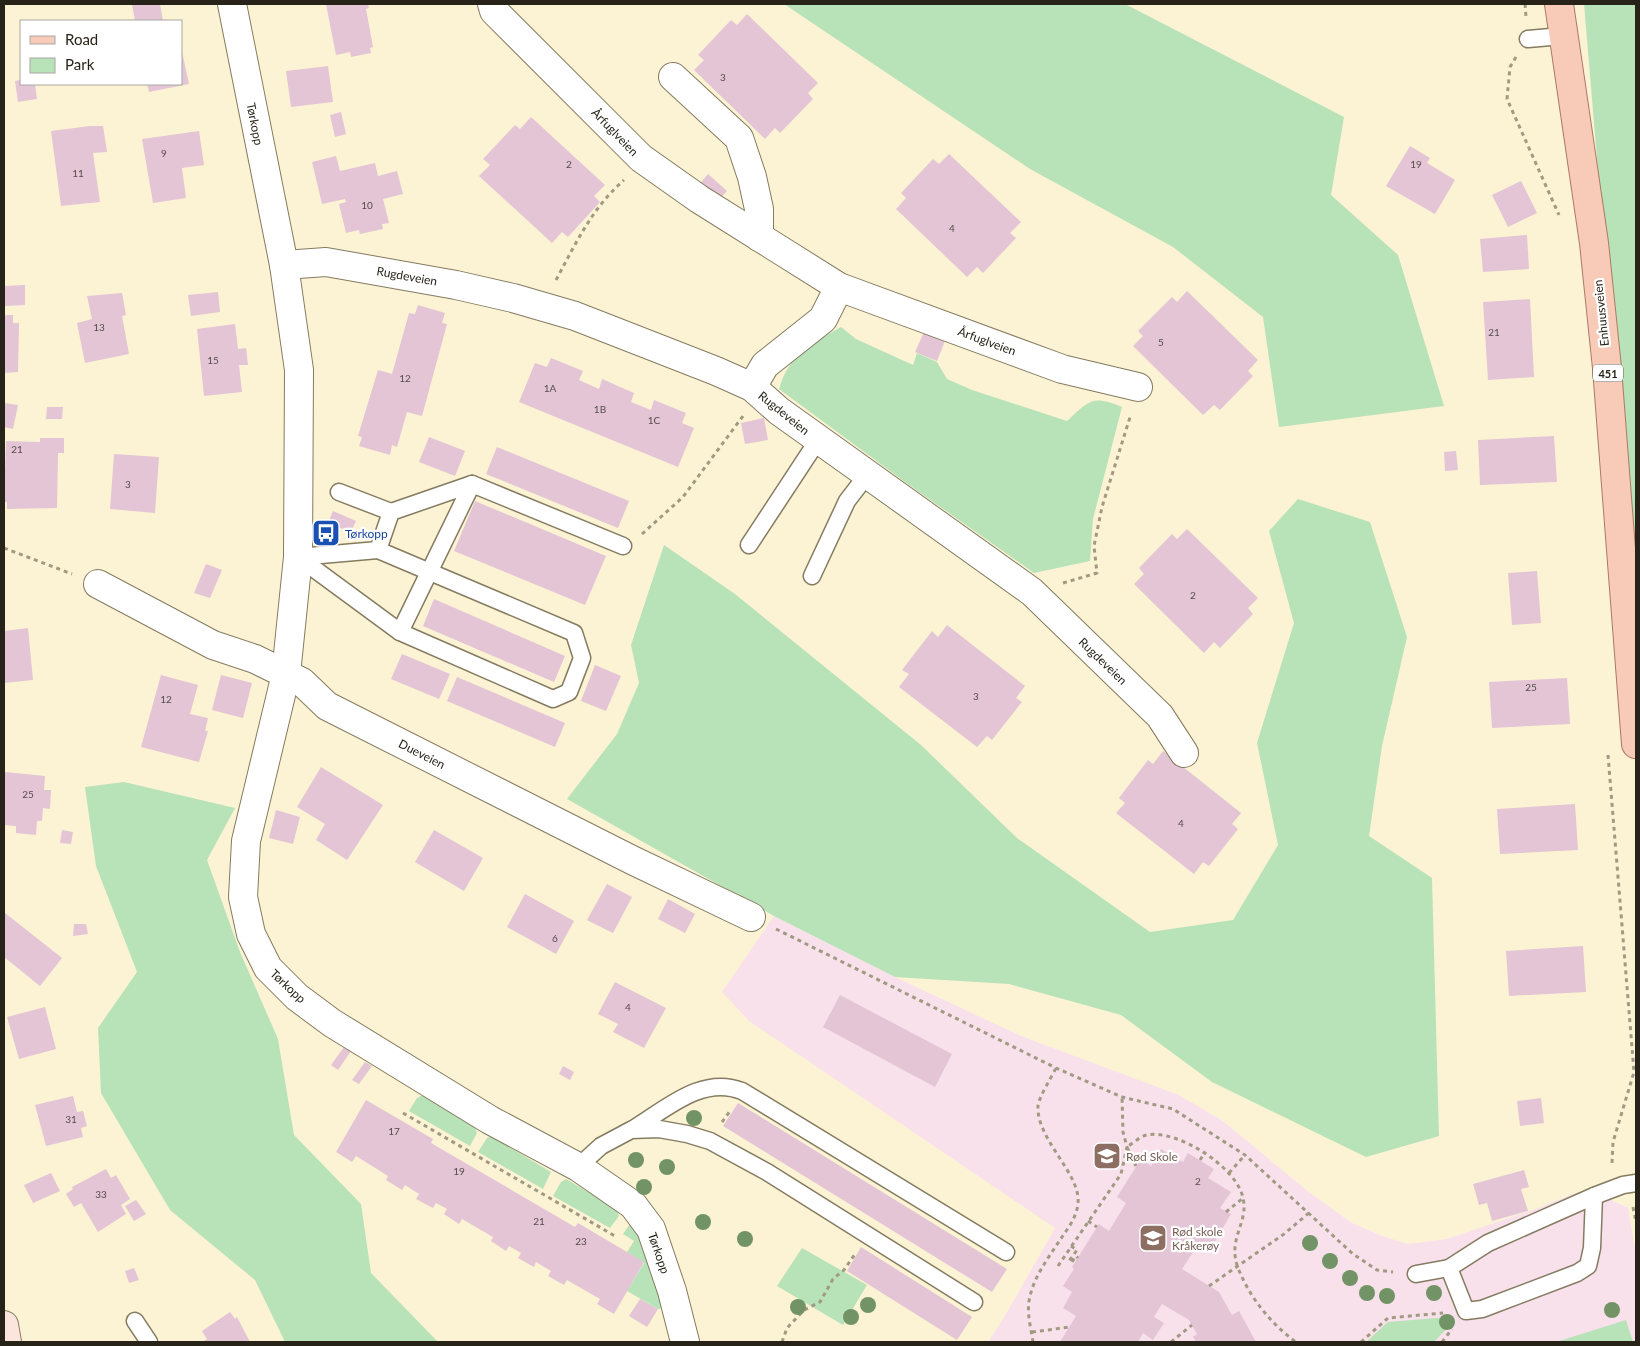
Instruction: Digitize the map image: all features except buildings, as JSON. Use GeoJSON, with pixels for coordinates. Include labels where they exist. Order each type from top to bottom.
{"type":"FeatureCollection","features":[{"type":"Feature","properties":{"kind":"main road","name":"Enhuusveien"},"geometry":{"type":"LineString","coordinates":[[1559,4],[1562,36],[1594,243],[1607,368],[1636,744]]}},
{"type":"Feature","properties":{"kind":"main road"},"geometry":{"type":"LineString","coordinates":[[4,1325],[7,1342]]}},
{"type":"Feature","properties":{"kind":"street","name":"Tørkopp"},"geometry":{"type":"LineString","coordinates":[[232,4],[284,265],[299,370],[298,557],[286,674],[246,841],[243,897],[251,934],[268,968],[297,997],[363,1044],[490,1120],[578,1167],[632,1205],[651,1229],[672,1291],[684,1342]]}},
{"type":"Feature","properties":{"kind":"street","name":"Årfuglveien"},"geometry":{"type":"LineString","coordinates":[[492,4],[494,11],[641,158],[758,237],[839,287],[1062,369],[1138,387]]}},
{"type":"Feature","properties":{"kind":"street"},"geometry":{"type":"LineString","coordinates":[[673,77],[739,138],[752,177],[759,209],[758,237]]}},
{"type":"Feature","properties":{"kind":"street","name":"Rugdeveien"},"geometry":{"type":"LineString","coordinates":[[284,265],[326,262],[456,285],[542,306],[575,316],[756,390],[779,411],[818,440],[1032,592],[1160,716],[1184,753]]}},
{"type":"Feature","properties":{"kind":"street"},"geometry":{"type":"LineString","coordinates":[[756,390],[765,365],[823,319],[839,287]]}},
{"type":"Feature","properties":{"kind":"street","name":"Dueveien"},"geometry":{"type":"LineString","coordinates":[[98,584],[214,645],[255,659],[302,682],[327,706],[632,860],[751,917]]}},
{"type":"Feature","properties":{"kind":"lane"},"geometry":{"type":"LineString","coordinates":[[1528,39],[1562,36]]}},
{"type":"Feature","properties":{"kind":"lane"},"geometry":{"type":"LineString","coordinates":[[748,545],[818,440]]}},
{"type":"Feature","properties":{"kind":"lane"},"geometry":{"type":"LineString","coordinates":[[812,576],[847,501],[866,475]]}},
{"type":"Feature","properties":{"kind":"lane"},"geometry":{"type":"LineString","coordinates":[[400,632],[472,484]]}},
{"type":"Feature","properties":{"kind":"lane"},"geometry":{"type":"LineString","coordinates":[[339,492],[391,512],[472,484],[623,546]]}},
{"type":"Feature","properties":{"kind":"lane"},"geometry":{"type":"LineString","coordinates":[[378,550],[391,512]]}},
{"type":"Feature","properties":{"kind":"lane"},"geometry":{"type":"LineString","coordinates":[[378,550],[574,633],[582,658],[569,692],[553,699],[400,632],[298,557],[378,550]]}},
{"type":"Feature","properties":{"kind":"lane"},"geometry":{"type":"LineString","coordinates":[[578,1167],[601,1146],[694,1091],[707,1087],[731,1087],[742,1091],[1006,1252]]}},
{"type":"Feature","properties":{"kind":"lane"},"geometry":{"type":"LineString","coordinates":[[631,1130],[659,1129],[687,1134],[710,1141],[767,1172],[974,1302]]}},
{"type":"Feature","properties":{"kind":"lane"},"geometry":{"type":"LineString","coordinates":[[1416,1274],[1449,1268],[1488,1243],[1594,1196],[1622,1185],[1636,1183]]}},
{"type":"Feature","properties":{"kind":"lane"},"geometry":{"type":"LineString","coordinates":[[1449,1268],[1466,1311],[1482,1309],[1577,1273],[1588,1266],[1592,1248],[1594,1196]]}},
{"type":"Feature","properties":{"kind":"lane"},"geometry":{"type":"LineString","coordinates":[[135,1321],[149,1342]]}},
{"type":"Feature","properties":{"kind":"path"},"geometry":{"type":"LineString","coordinates":[[1528,39],[1510,67],[1507,99],[1563,225]]}},
{"type":"Feature","properties":{"kind":"path"},"geometry":{"type":"LineString","coordinates":[[542,306],[576,243],[604,198],[628,177],[641,158]]}},
{"type":"Feature","properties":{"kind":"path"},"geometry":{"type":"LineString","coordinates":[[1032,592],[1097,573],[1094,546],[1102,507],[1138,387]]}},
{"type":"Feature","properties":{"kind":"path"},"geometry":{"type":"LineString","coordinates":[[623,546],[640,536],[682,497],[756,390]]}},
{"type":"Feature","properties":{"kind":"path"},"geometry":{"type":"LineString","coordinates":[[4,548],[98,584]]}},
{"type":"Feature","properties":{"kind":"path"},"geometry":{"type":"LineString","coordinates":[[1608,745],[1634,1072],[1613,1142],[1612,1163]]}},
{"type":"Feature","properties":{"kind":"path"},"geometry":{"type":"LineString","coordinates":[[751,917],[1056,1068],[1122,1097],[1173,1108],[1245,1155],[1310,1212],[1353,1254],[1377,1270],[1416,1274]]}},
{"type":"Feature","properties":{"kind":"path"},"geometry":{"type":"LineString","coordinates":[[1033,1342],[1029,1301],[1033,1288],[1043,1266],[1075,1217],[1078,1204],[1075,1186],[1043,1129],[1038,1106],[1056,1068]]}},
{"type":"Feature","properties":{"kind":"path"},"geometry":{"type":"LineString","coordinates":[[1122,1097],[1123,1132],[1127,1147],[1136,1166]]}},
{"type":"Feature","properties":{"kind":"path"},"geometry":{"type":"LineString","coordinates":[[403,1113],[615,1236]]}},
{"type":"Feature","properties":{"kind":"path"},"geometry":{"type":"LineString","coordinates":[[1058,1266],[1121,1174],[1127,1147],[1146,1135],[1173,1137],[1221,1164],[1235,1179],[1243,1197],[1244,1216],[1234,1240],[1238,1267],[1255,1301],[1280,1330],[1296,1342]]}},
{"type":"Feature","properties":{"kind":"path"},"geometry":{"type":"LineString","coordinates":[[1200,1160],[1204,1154]]}},
{"type":"Feature","properties":{"kind":"path"},"geometry":{"type":"LineString","coordinates":[[1229,1173],[1245,1155]]}},
{"type":"Feature","properties":{"kind":"path"},"geometry":{"type":"LineString","coordinates":[[1226,1212],[1243,1197]]}},
{"type":"Feature","properties":{"kind":"path"},"geometry":{"type":"LineString","coordinates":[[1633,1206],[1636,1222]]}},
{"type":"Feature","properties":{"kind":"path"},"geometry":{"type":"LineString","coordinates":[[1209,1286],[1284,1234],[1310,1212]]}},
{"type":"Feature","properties":{"kind":"path"},"geometry":{"type":"LineString","coordinates":[[1088,1221],[1097,1227]]}},
{"type":"Feature","properties":{"kind":"path"},"geometry":{"type":"LineString","coordinates":[[782,1342],[786,1328],[804,1310],[820,1302],[833,1279],[844,1270],[868,1234]]}},
{"type":"Feature","properties":{"kind":"path"},"geometry":{"type":"LineString","coordinates":[[1071,1246],[1077,1250],[1070,1261],[1072,1262],[1076,1256],[1078,1258]]}},
{"type":"Feature","properties":{"kind":"path"},"geometry":{"type":"LineString","coordinates":[[1361,1342],[1388,1318],[1466,1311]]}},
{"type":"Feature","properties":{"kind":"path"},"geometry":{"type":"LineString","coordinates":[[1171,1342],[1192,1325]]}},
{"type":"Feature","properties":{"kind":"path"},"geometry":{"type":"LineString","coordinates":[[1032,1332],[1070,1327]]}},
{"type":"Feature","properties":{"kind":"shaded area","name":"Rød Skole"},"geometry":{"type":"Polygon","coordinates":[[[774,916],[895,977],[1021,1036],[1179,1095],[1223,1121],[1310,1193],[1352,1223],[1382,1236],[1408,1244],[1447,1239],[1533,1210],[1581,1191],[1609,1199],[1628,1208],[1636,1255],[1636,1342],[988,1342],[1055,1228],[749,1021],[722,992],[774,916]]]}},
{"type":"Feature","properties":{"kind":"green space"},"geometry":{"type":"Polygon","coordinates":[[[784,4],[1125,4],[1344,117],[1331,195],[1398,255],[1444,406],[1279,427],[1263,317],[1173,247],[1030,169],[784,4]]]}},
{"type":"Feature","properties":{"kind":"green space"},"geometry":{"type":"Polygon","coordinates":[[[1584,4],[1636,4],[1636,622],[1584,4]]]}},
{"type":"Feature","properties":{"kind":"green space"},"geometry":{"type":"Polygon","coordinates":[[[841,327],[856,339],[913,365],[917,353],[937,362],[947,379],[972,390],[1067,421],[1081,408],[1092,402],[1104,401],[1122,407],[1093,519],[1090,561],[1034,573],[905,482],[779,389],[783,377],[795,358],[811,345],[841,327]]]}},
{"type":"Feature","properties":{"kind":"green space"},"geometry":{"type":"Polygon","coordinates":[[[1298,499],[1370,522],[1407,637],[1382,746],[1369,836],[1432,878],[1439,1136],[1366,1157],[1212,1082],[1121,1015],[1009,984],[895,977],[774,916],[567,799],[617,734],[639,683],[631,645],[664,545],[735,594],[921,745],[1017,838],[1150,932],[1233,920],[1278,845],[1257,743],[1294,623],[1269,531],[1298,499]]]}},
{"type":"Feature","properties":{"kind":"green space"},"geometry":{"type":"Polygon","coordinates":[[[124,782],[235,808],[207,860],[240,952],[278,1039],[294,1135],[361,1204],[371,1273],[438,1342],[285,1342],[255,1280],[170,1210],[101,1093],[98,1028],[137,972],[96,866],[85,787],[124,782]]]}},
{"type":"Feature","properties":{"kind":"green space"},"geometry":{"type":"Polygon","coordinates":[[[423,1095],[474,1125],[477,1133],[470,1146],[409,1111],[417,1098],[423,1095]]]}},
{"type":"Feature","properties":{"kind":"green space"},"geometry":{"type":"Polygon","coordinates":[[[491,1136],[551,1172],[543,1189],[478,1152],[487,1138],[491,1136]]]}},
{"type":"Feature","properties":{"kind":"green space"},"geometry":{"type":"Polygon","coordinates":[[[566,1179],[616,1209],[619,1216],[610,1228],[553,1196],[561,1182],[566,1179]]]}},
{"type":"Feature","properties":{"kind":"green space"},"geometry":{"type":"Polygon","coordinates":[[[630,1224],[637,1225],[664,1308],[658,1309],[627,1291],[644,1263],[627,1252],[634,1241],[623,1234],[630,1224]]]}},
{"type":"Feature","properties":{"kind":"green space"},"geometry":{"type":"Polygon","coordinates":[[[802,1248],[867,1285],[843,1325],[777,1286],[802,1248]]]}},
{"type":"Feature","properties":{"kind":"green space"},"geometry":{"type":"Polygon","coordinates":[[[1448,1317],[1450,1325],[1434,1342],[1366,1342],[1388,1322],[1448,1317]]]}},
{"type":"Feature","properties":{"kind":"green space"},"geometry":{"type":"Polygon","coordinates":[[[1626,1320],[1633,1342],[1556,1342],[1626,1320]]]}},
{"type":"Feature","properties":{"kind":"place","name":"Tørkopp"},"geometry":{"type":"Point","coordinates":[326,533]}},
{"type":"Feature","properties":{"kind":"place","name":"Rød Skole"},"geometry":{"type":"Point","coordinates":[1107,1156]}},
{"type":"Feature","properties":{"kind":"place","name":"Rød skole Kråkerøy"},"geometry":{"type":"Point","coordinates":[1153,1238]}}]}
